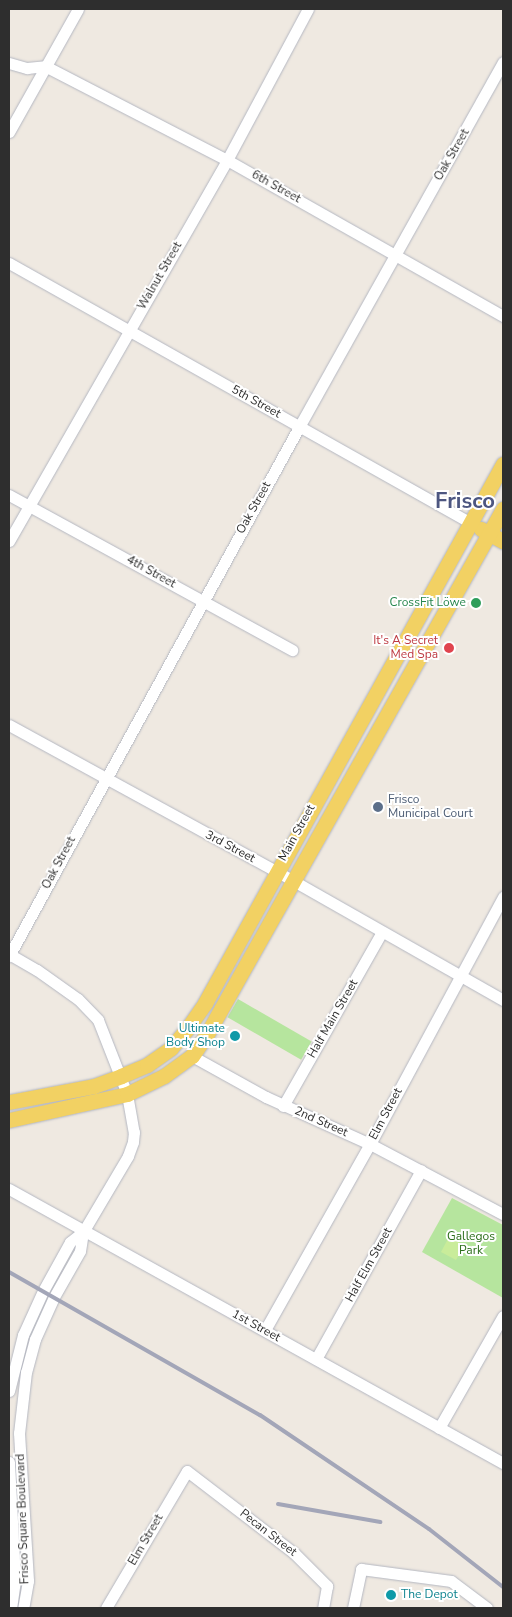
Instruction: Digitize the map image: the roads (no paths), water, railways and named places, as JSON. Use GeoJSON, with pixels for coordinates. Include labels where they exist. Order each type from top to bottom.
{"type":"FeatureCollection","features":[{"type":"Feature","properties":{"kind":"main road","name":"Main Street"},"geometry":{"type":"LineString","coordinates":[[9,1102],[94,1086],[121,1076],[147,1065],[171,1048],[187,1029],[205,1002],[503,464]]}},
{"type":"Feature","properties":{"kind":"main road","name":"Main Street"},"geometry":{"type":"LineString","coordinates":[[9,1120],[127,1094],[164,1076],[192,1056],[207,1034],[292,880],[503,509]]}},
{"type":"Feature","properties":{"kind":"main road","name":"5th Street"},"geometry":{"type":"LineString","coordinates":[[471,523],[503,541]]}},
{"type":"Feature","properties":{"kind":"street"},"geometry":{"type":"LineString","coordinates":[[9,132],[44,66],[78,9]]}},
{"type":"Feature","properties":{"kind":"street","name":"Walnut Street"},"geometry":{"type":"LineString","coordinates":[[9,541],[128,330],[227,160],[308,9]]}},
{"type":"Feature","properties":{"kind":"street","name":"Oak Street"},"geometry":{"type":"LineString","coordinates":[[9,955],[394,254],[498,85],[503,62]]}},
{"type":"Feature","properties":{"kind":"street"},"geometry":{"type":"LineString","coordinates":[[9,63],[27,68],[44,66]]}},
{"type":"Feature","properties":{"kind":"street","name":"6th Street"},"geometry":{"type":"LineString","coordinates":[[44,66],[227,160],[503,316]]}},
{"type":"Feature","properties":{"kind":"street","name":"5th Street"},"geometry":{"type":"LineString","coordinates":[[9,263],[471,523]]}},
{"type":"Feature","properties":{"kind":"street","name":"4th Street"},"geometry":{"type":"LineString","coordinates":[[9,495],[292,650]]}},
{"type":"Feature","properties":{"kind":"street","name":"3rd Street"},"geometry":{"type":"LineString","coordinates":[[9,725],[276,871],[503,1000]]}},
{"type":"Feature","properties":{"kind":"street","name":"Elm Street"},"geometry":{"type":"LineString","coordinates":[[265,1330],[370,1144],[459,975],[503,897]]}},
{"type":"Feature","properties":{"kind":"street","name":"Half Main Street"},"geometry":{"type":"LineString","coordinates":[[283,1106],[382,932]]}},
{"type":"Feature","properties":{"kind":"street"},"geometry":{"type":"LineString","coordinates":[[9,955],[37,970],[78,999],[98,1020],[127,1094]]}},
{"type":"Feature","properties":{"kind":"street","name":"2nd Street"},"geometry":{"type":"LineString","coordinates":[[192,1056],[283,1106],[370,1144],[503,1214]]}},
{"type":"Feature","properties":{"kind":"street","name":"Frisco Square Boulevard"},"geometry":{"type":"LineString","coordinates":[[23,1608],[28,1581],[19,1433],[21,1400],[35,1339],[54,1296],[80,1251],[83,1232],[131,1148],[134,1132],[127,1094]]}},
{"type":"Feature","properties":{"kind":"street","name":"Half Elm Street"},"geometry":{"type":"LineString","coordinates":[[316,1359],[421,1170]]}},
{"type":"Feature","properties":{"kind":"street","name":"1st Street"},"geometry":{"type":"LineString","coordinates":[[9,1189],[83,1232],[265,1330],[503,1464]]}},
{"type":"Feature","properties":{"kind":"street","name":"Frisco Square Boulevard"},"geometry":{"type":"LineString","coordinates":[[9,1391],[23,1335],[43,1291],[70,1242],[83,1232]]}},
{"type":"Feature","properties":{"kind":"street"},"geometry":{"type":"LineString","coordinates":[[439,1428],[503,1316]]}},
{"type":"Feature","properties":{"kind":"street","name":"Frisco Square Boulevard"},"geometry":{"type":"LineString","coordinates":[[9,1462],[15,1580],[10,1608]]}},
{"type":"Feature","properties":{"kind":"street","name":"Elm Street"},"geometry":{"type":"LineString","coordinates":[[106,1608],[186,1471]]}},
{"type":"Feature","properties":{"kind":"street","name":"Pecan Street"},"geometry":{"type":"LineString","coordinates":[[186,1471],[294,1552],[327,1586],[323,1608]]}},
{"type":"Feature","properties":{"kind":"street"},"geometry":{"type":"LineString","coordinates":[[353,1608],[361,1569],[451,1581],[487,1608]]}},
{"type":"Feature","properties":{"kind":"railway"},"geometry":{"type":"LineString","coordinates":[[9,1272],[260,1415],[429,1529],[503,1587]]}},
{"type":"Feature","properties":{"kind":"railway"},"geometry":{"type":"LineString","coordinates":[[278,1504],[380,1522]]}},
{"type":"Feature","properties":{"kind":"place","name":"CrossFit Löwe"},"geometry":{"type":"Point","coordinates":[476,603]}},
{"type":"Feature","properties":{"kind":"place","name":"It's A Secret Med Spa"},"geometry":{"type":"Point","coordinates":[449,648]}},
{"type":"Feature","properties":{"kind":"place","name":"Frisco Municipal Court"},"geometry":{"type":"Point","coordinates":[378,807]}},
{"type":"Feature","properties":{"kind":"place","name":"Ultimate Body Shop"},"geometry":{"type":"Point","coordinates":[235,1036]}},
{"type":"Feature","properties":{"kind":"place","name":"The Depot"},"geometry":{"type":"Point","coordinates":[391,1595]}},
{"type":"Feature","properties":{"kind":"district","name":"Frisco"},"geometry":{"type":"Point","coordinates":[465,502]}},
{"type":"Feature","properties":{"kind":"park label","name":"Gallegos Park"},"geometry":{"type":"Point","coordinates":[471,1244]}}]}
